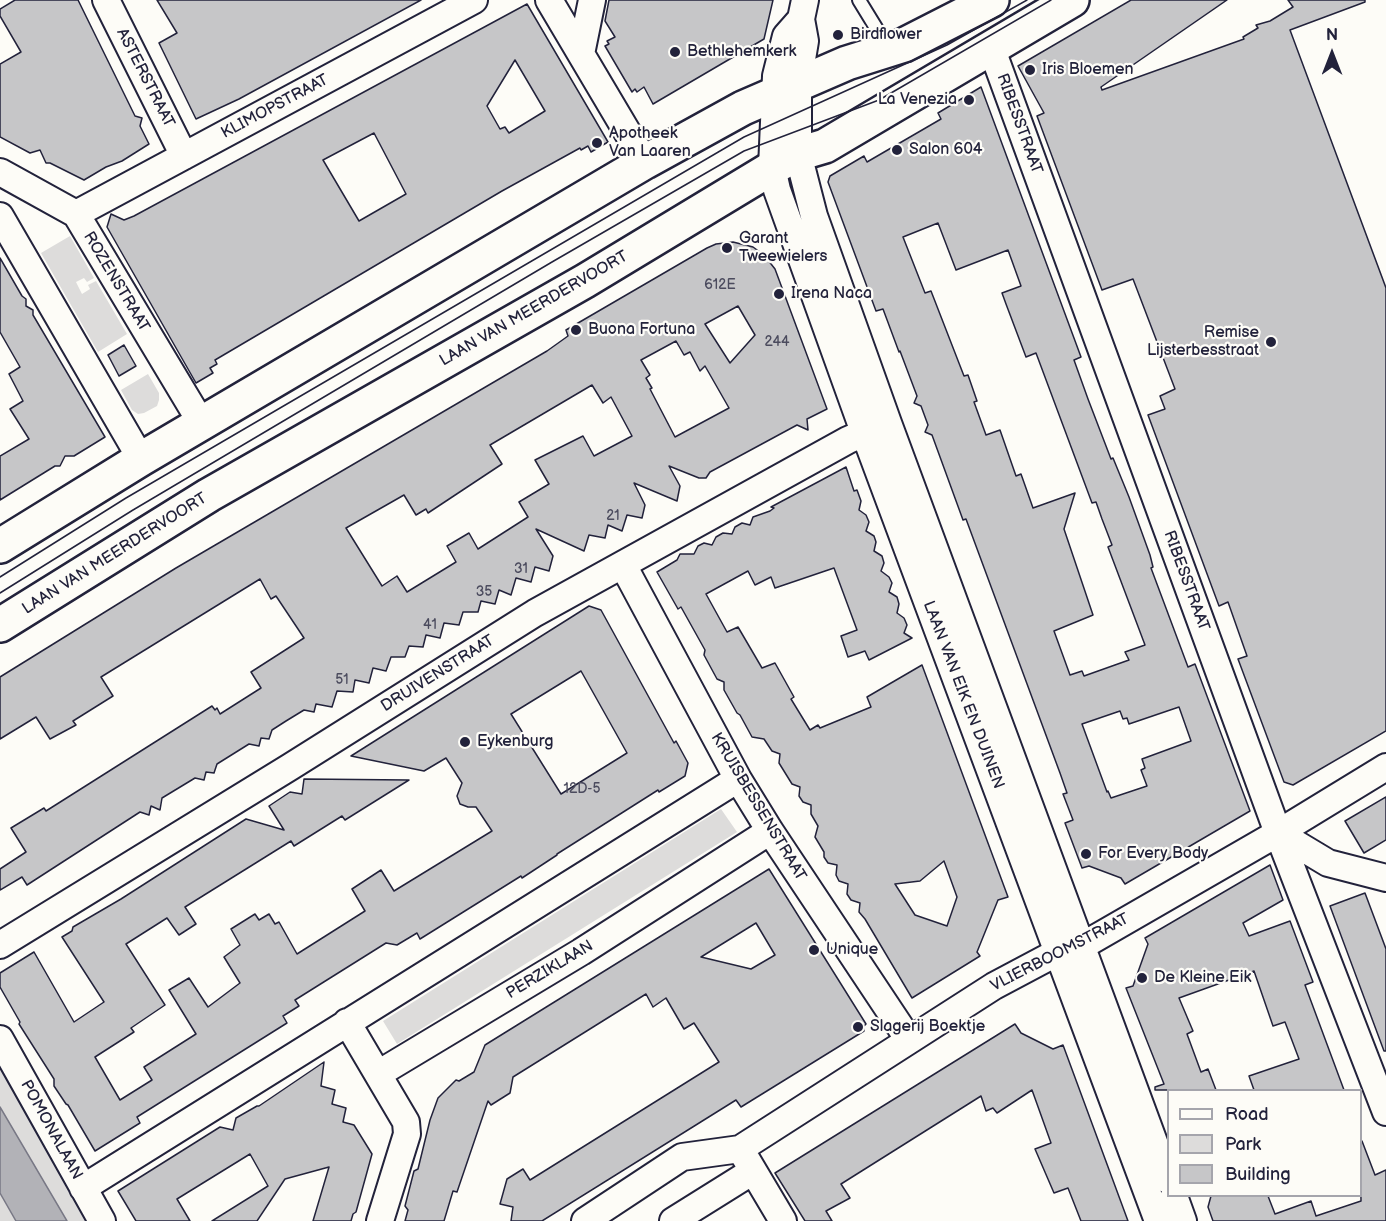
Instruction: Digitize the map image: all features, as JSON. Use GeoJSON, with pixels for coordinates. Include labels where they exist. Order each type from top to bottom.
{"type":"FeatureCollection","features":[{"type":"Feature","properties":{"kind":"street","name":"ASTERSTRAAT"},"geometry":{"type":"LineString","coordinates":[[106,0],[184,156]]}},
{"type":"Feature","properties":{"kind":"street","name":"KLIMOPSTRAAT"},"geometry":{"type":"LineString","coordinates":[[76,214],[474,0]]}},
{"type":"Feature","properties":{"kind":"street"},"geometry":{"type":"LineString","coordinates":[[549,0],[645,162]]}},
{"type":"Feature","properties":{"kind":"street"},"geometry":{"type":"LineString","coordinates":[[581,54],[592,0]]}},
{"type":"Feature","properties":{"kind":"street"},"geometry":{"type":"LineString","coordinates":[[0,546],[136,450],[202,424],[645,162],[743,108],[848,63],[914,40],[992,0]]}},
{"type":"Feature","properties":{"kind":"street","name":"LAAN VAN MEERDERVOORT"},"geometry":{"type":"LineString","coordinates":[[0,625],[209,495],[585,281],[785,161],[825,146],[1072,0]]}},
{"type":"Feature","properties":{"kind":"street","name":"LAAN VAN EIK EN DUINEN"},"geometry":{"type":"LineString","coordinates":[[803,9],[786,36],[776,76],[787,88],[785,161],[814,216],[876,428],[1070,949],[1158,1221]]}},
{"type":"Feature","properties":{"kind":"street","name":"RIBESSTRAAT"},"geometry":{"type":"LineString","coordinates":[[991,47],[1278,833],[1386,1112]]}},
{"type":"Feature","properties":{"kind":"street","name":"ROZENSTRAAT"},"geometry":{"type":"LineString","coordinates":[[0,172],[76,214],[202,424]]}},
{"type":"Feature","properties":{"kind":"street"},"geometry":{"type":"LineString","coordinates":[[0,216],[136,450]]}},
{"type":"Feature","properties":{"kind":"street","name":"DRUIVENSTRAAT"},"geometry":{"type":"LineString","coordinates":[[0,945],[535,614],[876,428]]}},
{"type":"Feature","properties":{"kind":"street","name":"KRUISBESSENSTRAAT"},"geometry":{"type":"LineString","coordinates":[[623,565],[738,779],[909,1040]]}},
{"type":"Feature","properties":{"kind":"street","name":"VLIERBOOMSTRAAT"},"geometry":{"type":"LineString","coordinates":[[585,1221],[682,1157],[740,1149],[994,986],[1070,949],[1278,833],[1386,767]]}},
{"type":"Feature","properties":{"kind":"street"},"geometry":{"type":"LineString","coordinates":[[83,1188],[738,779]]}},
{"type":"Feature","properties":{"kind":"street","name":"PERZIKLAAN"},"geometry":{"type":"LineString","coordinates":[[378,1074],[581,952],[770,831]]}},
{"type":"Feature","properties":{"kind":"street"},"geometry":{"type":"LineString","coordinates":[[1278,833],[1328,863],[1386,878]]}},
{"type":"Feature","properties":{"kind":"street","name":"LAAN VAN EIK EN DUINEN"},"geometry":{"type":"LineString","coordinates":[[1070,949],[1167,1178]]}},
{"type":"Feature","properties":{"kind":"street"},"geometry":{"type":"LineString","coordinates":[[347,1022],[406,1122],[407,1134],[380,1221]]}},
{"type":"Feature","properties":{"kind":"street","name":"POMONALAAN"},"geometry":{"type":"LineString","coordinates":[[0,1039],[102,1221]]}},
{"type":"Feature","properties":{"kind":"street"},"geometry":{"type":"LineString","coordinates":[[740,1149],[783,1221]]}},
{"type":"Feature","properties":{"kind":"street"},"geometry":{"type":"LineString","coordinates":[[673,1221],[753,1171]]}},
{"type":"Feature","properties":{"kind":"street"},"geometry":{"type":"LineString","coordinates":[[1174,1197],[1184,1221]]}},
{"type":"Feature","properties":{"kind":"lane"},"geometry":{"type":"LineString","coordinates":[[859,0],[890,50]]}},
{"type":"Feature","properties":{"kind":"green space"},"geometry":{"type":"Polygon","coordinates":[[[70,236],[94,278],[87,282],[84,278],[76,282],[82,294],[90,289],[88,285],[96,281],[127,334],[98,352],[41,253],[70,236]]]}},
{"type":"Feature","properties":{"kind":"green space"},"geometry":{"type":"Polygon","coordinates":[[[148,374],[159,393],[159,400],[157,406],[138,414],[132,410],[121,390],[148,374]]]}},
{"type":"Feature","properties":{"kind":"green space"},"geometry":{"type":"Polygon","coordinates":[[[721,809],[737,832],[397,1044],[383,1021],[721,809]]]}},
{"type":"Feature","properties":{"kind":"green space"},"geometry":{"type":"Polygon","coordinates":[[[0,1067],[90,1221],[67,1221],[0,1107],[0,1067]]]}},
{"type":"Feature","properties":{"kind":"green space"},"geometry":{"type":"Polygon","coordinates":[[[0,1193],[16,1221],[0,1221],[0,1193]]]}},
{"type":"Feature","properties":{"kind":"shaded area"},"geometry":{"type":"Polygon","coordinates":[[[0,1107],[67,1221],[16,1221],[0,1193],[0,1107]]]}},
{"type":"Feature","properties":{"kind":"building"},"geometry":{"type":"Polygon","coordinates":[[[15,0],[78,0],[135,116],[142,118],[140,126],[149,144],[84,180],[46,163],[40,150],[30,153],[0,137],[0,64],[21,52],[0,16],[0,9],[15,0]]]}},
{"type":"Feature","properties":{"kind":"building"},"geometry":{"type":"Polygon","coordinates":[[[157,0],[421,0],[239,99],[196,119],[159,43],[177,33],[157,0]]]}},
{"type":"Feature","properties":{"kind":"building","name":"Bethlehemkerk"},"geometry":{"type":"Polygon","coordinates":[[[609,0],[773,0],[764,39],[653,104],[644,87],[637,92],[635,89],[632,92],[605,46],[609,44],[607,41],[615,37],[605,21],[609,0]]]}},
{"type":"Feature","properties":{"kind":"building","name":"Remise Lijsterbesstraat"},"geometry":{"type":"Polygon","coordinates":[[[1131,0],[1227,0],[1101,87],[1102,90],[1244,39],[1243,37],[1258,28],[1256,25],[1270,21],[1293,7],[1288,0],[1365,0],[1365,2],[1290,30],[1386,288],[1386,731],[1293,785],[1284,782],[1238,659],[1247,656],[1228,602],[1219,606],[1148,415],[1165,409],[1160,396],[1175,389],[1133,279],[1102,290],[1037,116],[1044,113],[1018,66],[1131,0]]]}},
{"type":"Feature","properties":{"kind":"building"},"geometry":{"type":"Polygon","coordinates":[[[527,4],[608,142],[591,152],[588,146],[581,150],[580,148],[502,191],[215,360],[217,364],[210,368],[213,373],[196,383],[107,227],[111,214],[124,220],[527,4]],[[515,60],[487,106],[500,129],[505,127],[509,133],[545,111],[515,60]],[[374,133],[323,160],[359,221],[406,194],[374,133]]]}},
{"type":"Feature","properties":{"kind":"building"},"geometry":{"type":"Polygon","coordinates":[[[981,87],[1081,357],[1074,360],[1088,399],[1111,459],[1113,458],[1129,497],[1150,555],[1153,567],[1151,568],[1188,667],[1195,664],[1250,811],[1125,884],[1121,878],[1089,866],[1082,868],[1065,823],[1073,820],[1063,794],[1067,793],[966,519],[963,520],[932,435],[925,432],[928,425],[921,406],[914,403],[917,396],[900,351],[883,309],[876,311],[828,182],[830,176],[864,156],[867,162],[941,119],[938,113],[981,87]],[[938,223],[903,237],[925,293],[931,291],[964,376],[968,375],[977,401],[974,402],[986,435],[1000,430],[1016,476],[1021,474],[1033,508],[1075,493],[1064,529],[1093,615],[1054,631],[1070,675],[1082,671],[1084,676],[1129,660],[1125,652],[1145,645],[1108,547],[1112,545],[1096,502],[1092,503],[1036,353],[1026,357],[1002,293],[1021,286],[1008,250],[956,270],[938,223]],[[1179,707],[1129,724],[1127,718],[1123,719],[1120,711],[1082,724],[1111,798],[1147,786],[1141,770],[1145,768],[1142,759],[1191,741],[1179,707]]]}},
{"type":"Feature","properties":{"kind":"building"},"geometry":{"type":"Polygon","coordinates":[[[733,242],[753,247],[764,255],[775,269],[827,409],[807,419],[808,430],[797,425],[710,472],[706,478],[699,478],[669,466],[680,486],[677,501],[634,483],[645,505],[642,518],[627,515],[622,531],[608,525],[605,538],[589,535],[584,551],[536,529],[553,556],[549,571],[535,567],[531,582],[516,578],[511,595],[499,590],[495,604],[481,601],[478,612],[463,612],[459,625],[444,623],[440,638],[426,635],[423,647],[409,646],[405,657],[391,657],[386,671],[373,668],[369,683],[355,680],[353,692],[337,691],[332,707],[316,704],[314,712],[304,710],[272,730],[269,739],[261,738],[259,746],[249,744],[217,764],[214,773],[206,772],[204,780],[195,778],[162,798],[160,810],[151,806],[149,815],[140,812],[27,885],[22,877],[0,890],[0,869],[26,852],[11,828],[44,808],[46,811],[212,706],[215,710],[217,708],[220,714],[261,688],[251,672],[304,638],[276,596],[271,599],[260,579],[101,677],[113,696],[73,721],[76,725],[50,739],[36,717],[0,739],[0,677],[176,568],[547,351],[568,336],[566,330],[716,244],[733,242]],[[738,306],[705,324],[730,363],[755,335],[738,306]],[[676,341],[641,360],[650,375],[646,378],[652,388],[650,389],[675,437],[729,408],[705,366],[700,371],[690,352],[684,355],[676,341]],[[592,385],[490,445],[502,464],[428,513],[426,509],[416,515],[404,495],[346,528],[382,586],[397,576],[407,592],[456,562],[447,546],[469,533],[478,549],[528,517],[519,502],[549,484],[535,460],[583,436],[594,456],[632,436],[611,397],[603,403],[592,385]]]}},
{"type":"Feature","properties":{"kind":"building"},"geometry":{"type":"Polygon","coordinates":[[[0,258],[26,299],[26,306],[33,310],[33,315],[105,437],[74,456],[65,456],[60,466],[55,466],[0,500],[0,456],[29,439],[10,409],[23,401],[9,374],[20,367],[0,332],[0,258]]]}},
{"type":"Feature","properties":{"kind":"building"},"geometry":{"type":"Polygon","coordinates":[[[124,345],[136,366],[119,376],[108,355],[124,345]]]}},
{"type":"Feature","properties":{"kind":"building"},"geometry":{"type":"Polygon","coordinates":[[[846,467],[854,491],[857,490],[861,501],[859,510],[866,515],[869,522],[866,531],[874,536],[876,542],[874,551],[882,556],[884,563],[881,571],[889,577],[892,583],[889,592],[897,597],[899,604],[897,613],[904,618],[907,625],[904,633],[912,638],[869,660],[865,651],[848,657],[841,636],[857,630],[834,568],[775,588],[771,577],[755,585],[748,571],[706,594],[727,632],[738,627],[762,668],[775,663],[794,697],[791,699],[810,730],[818,725],[820,728],[871,707],[867,697],[922,665],[1008,897],[998,900],[977,952],[980,956],[912,998],[859,912],[860,903],[851,900],[847,894],[848,884],[839,881],[836,875],[837,865],[828,863],[824,857],[824,852],[815,837],[818,826],[811,814],[811,805],[803,802],[799,796],[800,787],[792,784],[779,763],[780,754],[772,751],[764,739],[752,737],[724,690],[724,682],[717,679],[704,655],[705,650],[681,607],[678,609],[657,572],[677,560],[680,554],[694,554],[698,546],[704,543],[712,545],[716,537],[723,533],[732,534],[735,527],[742,523],[750,525],[753,517],[774,508],[771,507],[846,467]],[[944,861],[920,881],[895,884],[915,915],[947,926],[957,897],[944,861]]]}},
{"type":"Feature","properties":{"kind":"building"},"geometry":{"type":"Polygon","coordinates":[[[589,606],[601,610],[674,743],[676,741],[688,763],[685,776],[659,792],[658,790],[522,878],[521,876],[420,939],[417,933],[397,945],[386,943],[295,1000],[299,1006],[283,1016],[287,1023],[137,1117],[140,1123],[95,1151],[54,1086],[54,1079],[19,1024],[20,1022],[0,987],[0,973],[34,952],[74,1022],[104,1002],[62,937],[72,931],[73,927],[246,819],[284,830],[269,806],[290,792],[302,794],[304,779],[409,780],[345,820],[342,816],[294,846],[291,841],[185,907],[196,924],[179,935],[167,918],[126,944],[165,1005],[131,1028],[134,1032],[95,1057],[120,1100],[152,1080],[144,1067],[196,1034],[169,990],[189,978],[208,1007],[240,983],[224,957],[240,945],[231,929],[255,914],[259,920],[269,914],[275,924],[279,922],[297,954],[365,911],[352,889],[381,870],[394,891],[492,831],[476,807],[460,804],[457,796],[462,783],[446,758],[424,771],[351,756],[589,606]],[[581,671],[511,714],[561,794],[627,753],[581,671]]]}},
{"type":"Feature","properties":{"kind":"building"},"geometry":{"type":"Polygon","coordinates":[[[1386,797],[1386,840],[1364,853],[1345,821],[1386,797]]]}},
{"type":"Feature","properties":{"kind":"building"},"geometry":{"type":"Polygon","coordinates":[[[1270,865],[1283,900],[1243,923],[1249,936],[1290,921],[1313,982],[1305,985],[1344,1089],[1254,1089],[1249,1076],[1299,1059],[1285,1022],[1273,1026],[1254,971],[1179,998],[1193,1031],[1187,1034],[1201,1072],[1208,1069],[1216,1089],[1155,1090],[1155,1087],[1164,1084],[1126,988],[1133,986],[1148,944],[1145,938],[1270,865]]]}},
{"type":"Feature","properties":{"kind":"building"},"geometry":{"type":"Polygon","coordinates":[[[769,869],[866,1024],[863,1027],[864,1031],[741,1107],[736,1100],[542,1221],[511,1221],[513,1207],[500,1204],[507,1179],[523,1169],[530,1180],[719,1062],[694,1023],[684,1029],[666,998],[653,1007],[646,994],[513,1077],[510,1093],[491,1105],[488,1101],[457,1192],[453,1191],[444,1221],[405,1221],[408,1210],[405,1206],[414,1171],[418,1169],[438,1098],[456,1080],[459,1081],[474,1072],[485,1045],[769,869]],[[756,923],[701,957],[751,969],[775,955],[756,923]]]}},
{"type":"Feature","properties":{"kind":"building"},"geometry":{"type":"Polygon","coordinates":[[[1365,893],[1386,949],[1386,1051],[1384,1051],[1330,906],[1365,893]]]}},
{"type":"Feature","properties":{"kind":"building"},"geometry":{"type":"Polygon","coordinates":[[[1015,1024],[1021,1033],[1053,1049],[1063,1045],[1128,1221],[1081,1221],[1068,1188],[1054,1193],[1035,1149],[1051,1143],[1032,1090],[997,1113],[993,1108],[986,1111],[981,1096],[841,1184],[850,1198],[826,1211],[832,1221],[805,1221],[775,1173],[1015,1024]]]}},
{"type":"Feature","properties":{"kind":"building"},"geometry":{"type":"Polygon","coordinates":[[[324,1062],[321,1086],[335,1090],[332,1104],[346,1108],[343,1122],[354,1125],[372,1154],[356,1212],[351,1221],[313,1221],[329,1167],[285,1179],[257,1221],[212,1221],[268,1186],[250,1154],[177,1199],[190,1221],[136,1221],[118,1191],[220,1127],[233,1130],[236,1118],[259,1106],[324,1062]]]}},
{"type":"Feature","properties":{"kind":"building"},"geometry":{"type":"Polygon","coordinates":[[[1362,1141],[1375,1175],[1386,1170],[1386,1221],[1213,1221],[1208,1207],[1211,1197],[1268,1197],[1275,1214],[1311,1201],[1316,1216],[1361,1201],[1362,1141]]]}},
{"type":"Feature","properties":{"kind":"tram line"},"geometry":{"type":"LineString","coordinates":[[0,577],[126,498],[744,137],[947,45],[1027,0]]}},
{"type":"Feature","properties":{"kind":"tram line"},"geometry":{"type":"LineString","coordinates":[[0,593],[133,510],[744,151],[879,100],[1051,0]]}},
{"type":"Feature","properties":{"kind":"place","name":"Birdflower"},"geometry":{"type":"Point","coordinates":[838,35]}},
{"type":"Feature","properties":{"kind":"place","name":"Bethlehemkerk"},"geometry":{"type":"Point","coordinates":[675,52]}},
{"type":"Feature","properties":{"kind":"place","name":"Iris Bloemen"},"geometry":{"type":"Point","coordinates":[1030,70]}},
{"type":"Feature","properties":{"kind":"place","name":"La Venezia"},"geometry":{"type":"Point","coordinates":[969,100]}},
{"type":"Feature","properties":{"kind":"place","name":"Apotheek Van Laaren"},"geometry":{"type":"Point","coordinates":[597,143]}},
{"type":"Feature","properties":{"kind":"place","name":"Salon 604"},"geometry":{"type":"Point","coordinates":[897,150]}},
{"type":"Feature","properties":{"kind":"place","name":"Garant Tweewielers"},"geometry":{"type":"Point","coordinates":[727,248]}},
{"type":"Feature","properties":{"kind":"place","name":"Irena Naca"},"geometry":{"type":"Point","coordinates":[779,294]}},
{"type":"Feature","properties":{"kind":"place","name":"Buona Fortuna"},"geometry":{"type":"Point","coordinates":[576,330]}},
{"type":"Feature","properties":{"kind":"place","name":"Remise Lijsterbesstraat"},"geometry":{"type":"Point","coordinates":[1271,342]}},
{"type":"Feature","properties":{"kind":"place","name":"Eykenburg"},"geometry":{"type":"Point","coordinates":[465,742]}},
{"type":"Feature","properties":{"kind":"place","name":"For Every Body"},"geometry":{"type":"Point","coordinates":[1086,854]}},
{"type":"Feature","properties":{"kind":"place","name":"Unique"},"geometry":{"type":"Point","coordinates":[814,950]}},
{"type":"Feature","properties":{"kind":"place","name":"De Kleine Eik"},"geometry":{"type":"Point","coordinates":[1142,978]}},
{"type":"Feature","properties":{"kind":"place","name":"Slagerij Boektje"},"geometry":{"type":"Point","coordinates":[858,1027]}}]}
